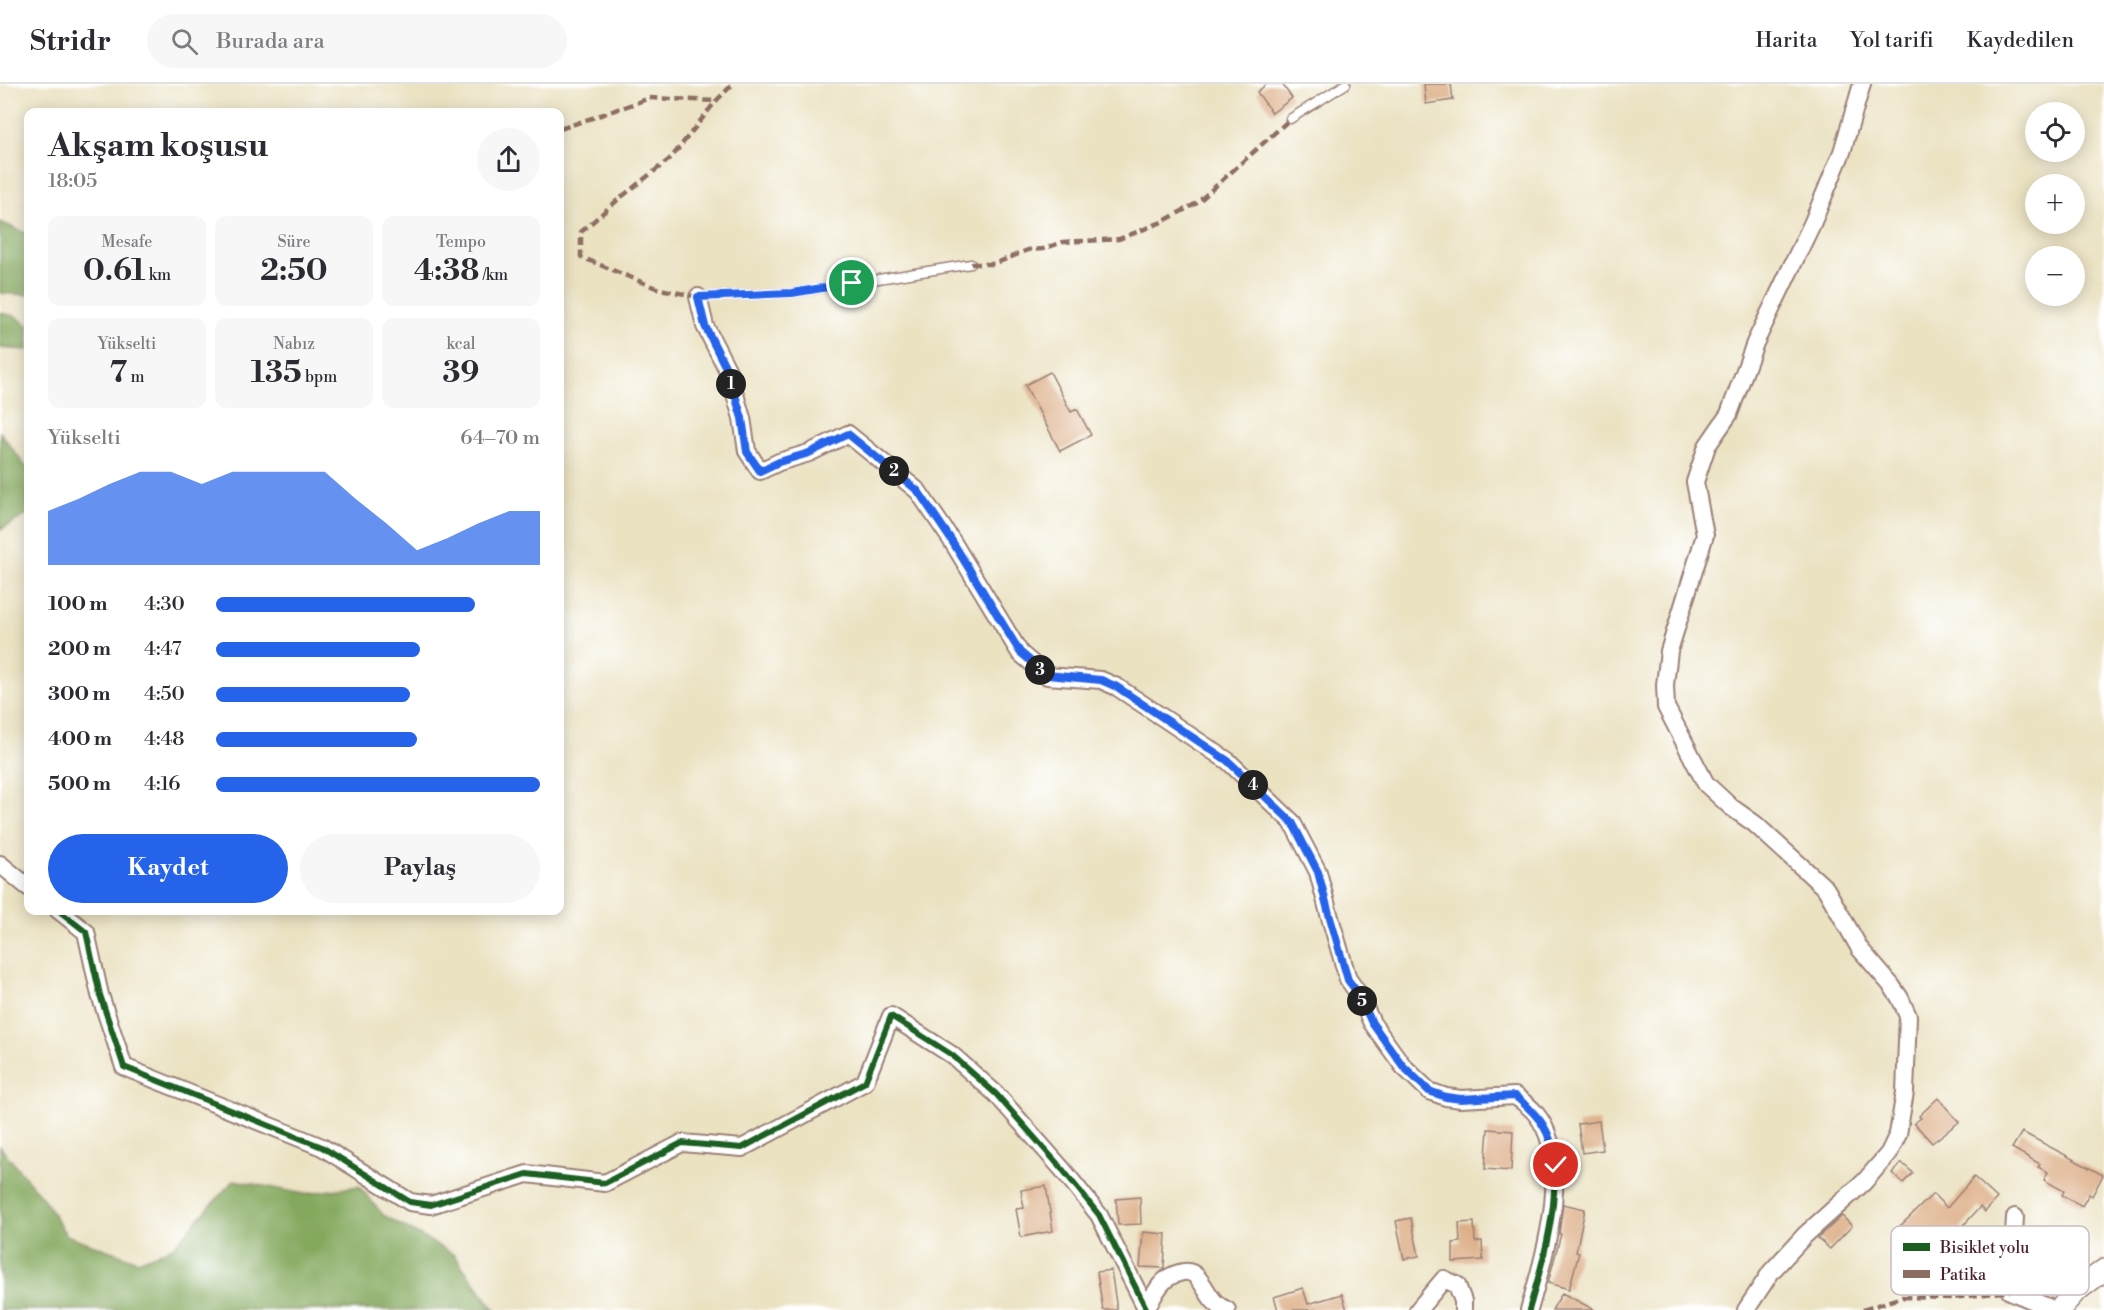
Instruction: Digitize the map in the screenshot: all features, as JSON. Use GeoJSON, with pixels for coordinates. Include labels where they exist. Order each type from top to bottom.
{"type":"FeatureCollection","features":[{"type":"Feature","properties":{"kind":"street"},"geometry":{"type":"LineString","coordinates":[[1746,1310],[1777,1265],[1804,1235],[1864,1182],[1889,1153],[1898,1134],[1905,1092],[1908,1016],[1891,985],[1860,949],[1826,889],[1755,824],[1731,807],[1706,784],[1666,708],[1665,685],[1669,651],[1706,535],[1695,482],[1707,446],[1729,414],[1755,343],[1812,224],[1842,152],[1862,84]]}},
{"type":"Feature","properties":{"kind":"street"},"geometry":{"type":"LineString","coordinates":[[698,297],[705,326],[731,381],[742,418],[747,452],[760,471],[779,462],[809,453],[848,434],[918,491],[952,541],[1020,652],[1047,675],[1101,680],[1117,687],[1228,761],[1292,822],[1318,872],[1348,980],[1358,993],[1372,1023],[1403,1066],[1429,1091],[1461,1099],[1515,1096],[1536,1113],[1552,1144],[1556,1165],[1548,1241],[1529,1310]]}},
{"type":"Feature","properties":{"kind":"street"},"geometry":{"type":"LineString","coordinates":[[0,864],[24,884]]}},
{"type":"Feature","properties":{"kind":"street"},"geometry":{"type":"LineString","coordinates":[[64,915],[86,932],[100,995],[124,1067],[322,1147],[410,1202],[430,1205],[527,1174],[604,1183],[682,1143],[742,1148],[865,1082],[891,1016],[952,1055],[996,1094],[1063,1170],[1099,1215],[1146,1310]]}},
{"type":"Feature","properties":{"kind":"street"},"geometry":{"type":"LineString","coordinates":[[2014,1226],[2015,1217]]}},
{"type":"Feature","properties":{"kind":"street"},"geometry":{"type":"LineString","coordinates":[[2089,1281],[2104,1270]]}},
{"type":"Feature","properties":{"kind":"street"},"geometry":{"type":"LineString","coordinates":[[1146,1310],[1161,1284],[1171,1275],[1186,1271],[1196,1275],[1210,1298],[1227,1310]]}},
{"type":"Feature","properties":{"kind":"street"},"geometry":{"type":"LineString","coordinates":[[1418,1310],[1444,1280],[1457,1285],[1463,1310]]}},
{"type":"Feature","properties":{"kind":"street"},"geometry":{"type":"LineString","coordinates":[[2020,1295],[2057,1310],[2072,1295]]}},
{"type":"Feature","properties":{"kind":"lane"},"geometry":{"type":"LineString","coordinates":[[1290,119],[1346,84]]}},
{"type":"Feature","properties":{"kind":"lane"},"geometry":{"type":"LineString","coordinates":[[698,297],[792,293],[971,264]]}},
{"type":"Feature","properties":{"kind":"green space"},"geometry":{"type":"Polygon","coordinates":[[[0,222],[24,232],[24,295],[0,293],[0,222]]]}},
{"type":"Feature","properties":{"kind":"green space"},"geometry":{"type":"Polygon","coordinates":[[[0,313],[15,316],[24,322],[24,350],[0,348],[0,313]]]}},
{"type":"Feature","properties":{"kind":"green space"},"geometry":{"type":"Polygon","coordinates":[[[0,432],[24,465],[24,516],[0,530],[0,432]]]}},
{"type":"Feature","properties":{"kind":"green space"},"geometry":{"type":"Polygon","coordinates":[[[0,1147],[45,1201],[66,1235],[138,1261],[173,1247],[234,1180],[304,1194],[359,1186],[383,1215],[453,1254],[495,1310],[0,1310],[0,1147]]]}},
{"type":"Feature","properties":{"kind":"building"},"geometry":{"type":"Polygon","coordinates":[[[1267,84],[1282,84],[1292,98],[1272,113],[1257,92],[1267,84]]]}},
{"type":"Feature","properties":{"kind":"building"},"geometry":{"type":"Polygon","coordinates":[[[1424,84],[1451,84],[1453,100],[1426,104],[1424,84]]]}},
{"type":"Feature","properties":{"kind":"building"},"geometry":{"type":"Polygon","coordinates":[[[1050,372],[1071,412],[1077,409],[1091,435],[1060,451],[1025,385],[1050,372]]]}},
{"type":"Feature","properties":{"kind":"building"},"geometry":{"type":"Polygon","coordinates":[[[1938,1098],[1959,1122],[1932,1143],[1914,1123],[1938,1098]]]}},
{"type":"Feature","properties":{"kind":"building"},"geometry":{"type":"Polygon","coordinates":[[[1599,1121],[1603,1150],[1582,1153],[1578,1124],[1599,1121]]]}},
{"type":"Feature","properties":{"kind":"building"},"geometry":{"type":"Polygon","coordinates":[[[1488,1129],[1513,1131],[1511,1171],[1485,1169],[1488,1129]]]}},
{"type":"Feature","properties":{"kind":"building"},"geometry":{"type":"Polygon","coordinates":[[[2022,1132],[2103,1175],[2092,1196],[2089,1194],[2082,1206],[2062,1195],[2064,1191],[2044,1180],[2048,1172],[2038,1167],[2040,1164],[2012,1148],[2022,1132]]]}},
{"type":"Feature","properties":{"kind":"building"},"geometry":{"type":"Polygon","coordinates":[[[1902,1163],[1913,1173],[1903,1183],[1892,1173],[1902,1163]]]}},
{"type":"Feature","properties":{"kind":"building"},"geometry":{"type":"Polygon","coordinates":[[[1974,1177],[1997,1198],[1985,1212],[1980,1207],[1963,1226],[1900,1226],[1933,1194],[1947,1208],[1974,1177]]]}},
{"type":"Feature","properties":{"kind":"building"},"geometry":{"type":"Polygon","coordinates":[[[1046,1186],[1053,1231],[1021,1237],[1016,1209],[1024,1208],[1021,1190],[1046,1186]]]}},
{"type":"Feature","properties":{"kind":"building"},"geometry":{"type":"Polygon","coordinates":[[[1140,1197],[1141,1224],[1118,1225],[1116,1199],[1140,1197]]]}},
{"type":"Feature","properties":{"kind":"building"},"geometry":{"type":"Polygon","coordinates":[[[1563,1204],[1585,1209],[1576,1252],[1579,1253],[1569,1289],[1548,1283],[1561,1234],[1559,1234],[1563,1204]]]}},
{"type":"Feature","properties":{"kind":"building"},"geometry":{"type":"Polygon","coordinates":[[[1842,1216],[1852,1226],[1830,1249],[1818,1238],[1842,1216]]]}},
{"type":"Feature","properties":{"kind":"building"},"geometry":{"type":"Polygon","coordinates":[[[1411,1218],[1419,1256],[1404,1259],[1396,1221],[1411,1218]]]}},
{"type":"Feature","properties":{"kind":"building"},"geometry":{"type":"Polygon","coordinates":[[[1474,1222],[1475,1242],[1482,1241],[1483,1260],[1453,1262],[1453,1243],[1460,1242],[1459,1223],[1474,1222]]]}},
{"type":"Feature","properties":{"kind":"building"},"geometry":{"type":"Polygon","coordinates":[[[1143,1232],[1166,1234],[1164,1268],[1140,1267],[1143,1232]]]}},
{"type":"Feature","properties":{"kind":"building"},"geometry":{"type":"Polygon","coordinates":[[[1111,1270],[1117,1310],[1103,1310],[1097,1272],[1111,1270]]]}},
{"type":"Feature","properties":{"kind":"building"},"geometry":{"type":"Polygon","coordinates":[[[1303,1288],[1308,1304],[1342,1294],[1347,1310],[1278,1310],[1274,1297],[1303,1288]]]}},
{"type":"Feature","properties":{"kind":"building"},"geometry":{"type":"Polygon","coordinates":[[[1562,1293],[1595,1310],[1552,1310],[1562,1293]]]}},
{"type":"Feature","properties":{"kind":"marked path"},"geometry":{"type":"LineString","coordinates":[[698,297],[656,288],[581,257],[581,232],[671,158],[716,101],[733,84]]}},
{"type":"Feature","properties":{"kind":"marked path"},"geometry":{"type":"LineString","coordinates":[[564,128],[650,98],[716,101]]}},
{"type":"Feature","properties":{"kind":"marked path"},"geometry":{"type":"LineString","coordinates":[[971,264],[994,264],[1028,250],[1043,249],[1063,242],[1119,239],[1162,222],[1197,203],[1290,119]]}},
{"type":"Feature","properties":{"kind":"marked path"},"geometry":{"type":"LineString","coordinates":[[1863,1310],[1902,1297],[1953,1298],[1977,1295]]}},
{"type":"Feature","properties":{"kind":"cycle path"},"geometry":{"type":"LineString","coordinates":[[698,297],[705,326],[728,371],[742,418],[747,451],[760,471],[779,462],[809,453],[848,434],[918,491],[952,541],[1020,653],[1047,676],[1101,680],[1117,687],[1228,761],[1292,822],[1318,872],[1348,979],[1358,993],[1372,1023],[1403,1066],[1429,1091],[1446,1097],[1461,1099],[1515,1096],[1534,1111],[1547,1134],[1553,1157],[1554,1183],[1548,1237],[1529,1310]]}},
{"type":"Feature","properties":{"kind":"cycle path"},"geometry":{"type":"LineString","coordinates":[[64,915],[86,932],[100,995],[124,1067],[322,1147],[410,1202],[431,1205],[527,1174],[605,1183],[682,1143],[742,1148],[865,1082],[891,1016],[952,1055],[996,1094],[1063,1170],[1099,1215],[1147,1310]]}},
{"type":"Feature","properties":{"kind":"route"},"geometry":{"type":"LineString","coordinates":[[852,283],[792,293],[698,297],[705,326],[728,372],[742,418],[747,452],[760,471],[779,462],[809,453],[848,434],[918,491],[952,541],[1020,652],[1047,675],[1101,680],[1117,687],[1228,761],[1292,822],[1318,872],[1348,980],[1358,993],[1372,1023],[1403,1066],[1429,1091],[1446,1097],[1461,1099],[1515,1096],[1536,1113],[1552,1144],[1556,1165]]}}]}
